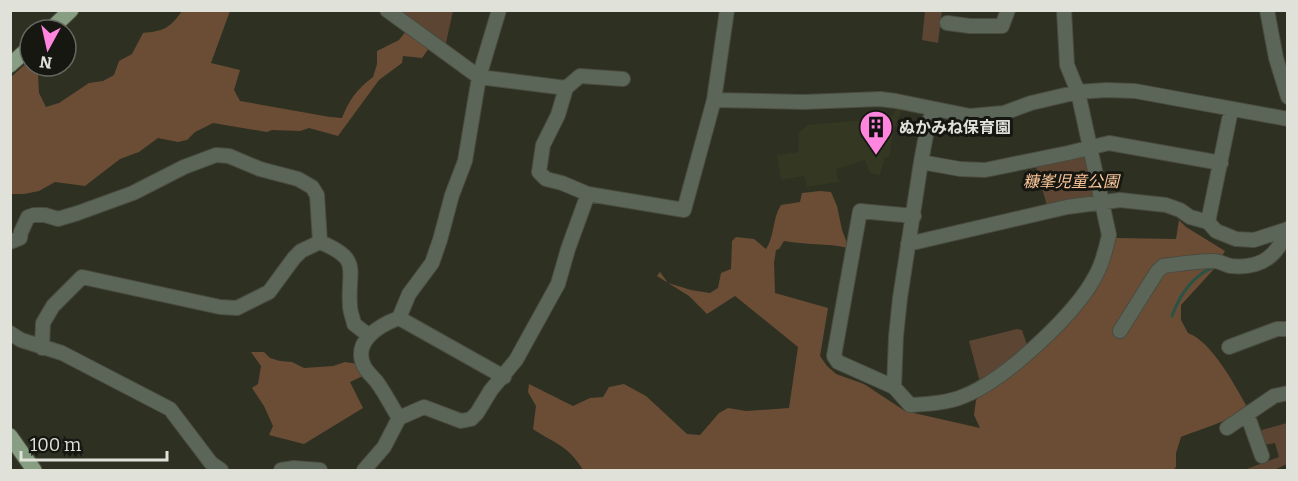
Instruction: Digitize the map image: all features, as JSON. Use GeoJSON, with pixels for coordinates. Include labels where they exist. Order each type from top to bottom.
{"type":"FeatureCollection","features":[{"type":"Feature","properties":{"kind":"main road"},"geometry":{"type":"LineString","coordinates":[[10,436],[34,471]]}},
{"type":"Feature","properties":{"kind":"street"},"geometry":{"type":"LineString","coordinates":[[387,10],[479,77],[566,88]]}},
{"type":"Feature","properties":{"kind":"street"},"geometry":{"type":"LineString","coordinates":[[399,418],[364,365],[363,345],[368,335],[386,323],[399,318],[409,294],[432,263],[452,195],[465,161],[479,77],[499,10]]}},
{"type":"Feature","properties":{"kind":"street"},"geometry":{"type":"LineString","coordinates":[[623,79],[580,76],[566,88],[558,116],[543,145],[539,172],[546,179],[588,194],[684,210],[714,100],[727,10]]}},
{"type":"Feature","properties":{"kind":"street"},"geometry":{"type":"LineString","coordinates":[[947,23],[1002,26],[1008,10]]}},
{"type":"Feature","properties":{"kind":"street"},"geometry":{"type":"LineString","coordinates":[[914,216],[860,211],[834,356],[838,362],[894,387],[909,405],[963,397],[984,385],[1042,341],[1061,322],[1095,277],[1105,254],[1109,235],[1078,92],[1067,64],[1064,10]]}},
{"type":"Feature","properties":{"kind":"street"},"geometry":{"type":"LineString","coordinates":[[1267,10],[1276,58],[1287,98]]}},
{"type":"Feature","properties":{"kind":"street"},"geometry":{"type":"LineString","coordinates":[[714,100],[804,102],[880,99],[970,116],[1004,112],[1078,92],[1106,90],[1135,92],[1287,119]]}},
{"type":"Feature","properties":{"kind":"street"},"geometry":{"type":"LineString","coordinates":[[894,387],[896,336],[908,244],[921,162],[933,109]]}},
{"type":"Feature","properties":{"kind":"street"},"geometry":{"type":"LineString","coordinates":[[1208,222],[1231,110]]}},
{"type":"Feature","properties":{"kind":"street"},"geometry":{"type":"LineString","coordinates":[[921,162],[960,169],[986,170],[1109,143],[1221,163]]}},
{"type":"Feature","properties":{"kind":"street"},"geometry":{"type":"LineString","coordinates":[[10,242],[20,238],[28,218],[34,215],[58,219],[78,213],[133,193],[184,167],[216,154],[229,156],[260,169],[298,179],[312,187],[317,195],[320,242]]}},
{"type":"Feature","properties":{"kind":"street"},"geometry":{"type":"LineString","coordinates":[[364,471],[384,447],[399,418],[424,407],[461,421],[471,419],[516,360],[558,284],[588,194]]}},
{"type":"Feature","properties":{"kind":"street"},"geometry":{"type":"LineString","coordinates":[[908,244],[1050,211],[1102,201],[1120,200],[1166,205],[1190,217],[1208,222],[1216,231],[1236,239],[1254,240],[1287,229]]}},
{"type":"Feature","properties":{"kind":"street"},"geometry":{"type":"LineString","coordinates":[[1120,331],[1162,266],[1217,261],[1227,266],[1248,268],[1272,257],[1283,241],[1287,229]]}},
{"type":"Feature","properties":{"kind":"street"},"geometry":{"type":"LineString","coordinates":[[320,242],[341,252],[351,265],[350,306],[354,324],[368,335]]}},
{"type":"Feature","properties":{"kind":"street"},"geometry":{"type":"LineString","coordinates":[[42,348],[43,323],[53,306],[82,277],[171,295],[220,308],[237,308],[269,292],[301,251],[320,242]]}},
{"type":"Feature","properties":{"kind":"street"},"geometry":{"type":"LineString","coordinates":[[399,318],[504,377]]}},
{"type":"Feature","properties":{"kind":"street"},"geometry":{"type":"LineString","coordinates":[[1229,347],[1277,329],[1287,329]]}},
{"type":"Feature","properties":{"kind":"street"},"geometry":{"type":"LineString","coordinates":[[10,333],[21,340],[62,353],[170,409],[211,463],[221,471]]}},
{"type":"Feature","properties":{"kind":"street"},"geometry":{"type":"LineString","coordinates":[[1227,428],[1274,396],[1287,393]]}},
{"type":"Feature","properties":{"kind":"street"},"geometry":{"type":"LineString","coordinates":[[1247,414],[1262,456]]}},
{"type":"Feature","properties":{"kind":"street"},"geometry":{"type":"LineString","coordinates":[[281,471],[294,468],[320,471]]}},
{"type":"Feature","properties":{"kind":"shaded area"},"geometry":{"type":"Polygon","coordinates":[[[182,11],[230,11],[211,63],[240,70],[234,90],[240,101],[330,117],[342,118],[354,95],[373,77],[377,64],[377,51],[399,40],[410,26],[432,44],[422,58],[403,56],[402,63],[379,80],[338,136],[309,128],[300,131],[272,130],[267,132],[213,123],[195,132],[187,140],[178,142],[158,138],[139,152],[120,159],[85,186],[55,182],[39,191],[11,194],[11,77],[18,71],[18,78],[38,78],[39,93],[46,107],[59,103],[89,83],[103,81],[114,75],[119,61],[132,54],[143,33],[166,28],[182,11]]]}},
{"type":"Feature","properties":{"kind":"shaded area"},"geometry":{"type":"Polygon","coordinates":[[[896,108],[902,109],[893,132],[889,157],[885,157],[880,175],[870,173],[865,160],[837,169],[839,182],[807,187],[804,176],[781,180],[777,155],[798,152],[799,133],[807,125],[876,121],[893,115],[896,108]]]}},
{"type":"Feature","properties":{"kind":"shaded area"},"geometry":{"type":"Polygon","coordinates":[[[831,192],[849,248],[784,241],[776,250],[775,293],[828,308],[820,356],[836,374],[864,384],[905,411],[980,428],[974,415],[976,400],[1094,290],[1108,265],[1116,238],[1176,239],[1179,220],[1186,227],[1225,251],[1214,269],[1181,305],[1181,320],[1188,333],[1206,345],[1214,354],[1246,405],[1234,416],[1181,437],[1176,453],[1176,467],[1173,470],[583,470],[566,450],[533,429],[536,406],[528,392],[529,384],[573,406],[590,398],[603,397],[609,387],[624,384],[646,396],[687,434],[700,435],[719,413],[728,408],[746,411],[789,408],[798,347],[735,296],[707,314],[689,296],[668,283],[710,293],[718,288],[721,273],[731,269],[732,241],[736,237],[754,239],[766,249],[781,205],[800,202],[802,193],[831,192]]]}},
{"type":"Feature","properties":{"kind":"shaded area"},"geometry":{"type":"Polygon","coordinates":[[[660,272],[668,283],[657,276],[660,272]]]}},
{"type":"Feature","properties":{"kind":"shaded area"},"geometry":{"type":"Polygon","coordinates":[[[251,352],[264,352],[270,358],[292,362],[304,368],[333,366],[345,362],[364,365],[367,371],[360,375],[365,375],[350,382],[363,408],[304,444],[269,435],[273,426],[252,388],[258,384],[261,366],[251,352]]]}},
{"type":"Feature","properties":{"kind":"green space"},"geometry":{"type":"Polygon","coordinates":[[[400,11],[453,11],[444,52],[400,19],[400,11]]]}},
{"type":"Feature","properties":{"kind":"green space"},"geometry":{"type":"Polygon","coordinates":[[[925,11],[942,11],[938,43],[922,40],[925,11]]]}},
{"type":"Feature","properties":{"kind":"green space","name":"糠峯児童公園"},"geometry":{"type":"Polygon","coordinates":[[[1085,153],[1100,197],[1048,209],[1035,164],[1085,153]]]}},
{"type":"Feature","properties":{"kind":"green space"},"geometry":{"type":"Polygon","coordinates":[[[1017,329],[1022,330],[1028,348],[981,386],[969,341],[1017,329]]]}},
{"type":"Feature","properties":{"kind":"green space"},"geometry":{"type":"Polygon","coordinates":[[[1287,423],[1287,464],[1274,470],[1244,470],[1279,457],[1275,443],[1259,446],[1258,431],[1287,423]]]}},
{"type":"Feature","properties":{"kind":"waterway"},"geometry":{"type":"LineString","coordinates":[[1172,316],[1193,281],[1214,267]]}},
{"type":"Feature","properties":{"kind":"place","name":"ぬかみね保育園"},"geometry":{"type":"Point","coordinates":[876,156]}}]}
